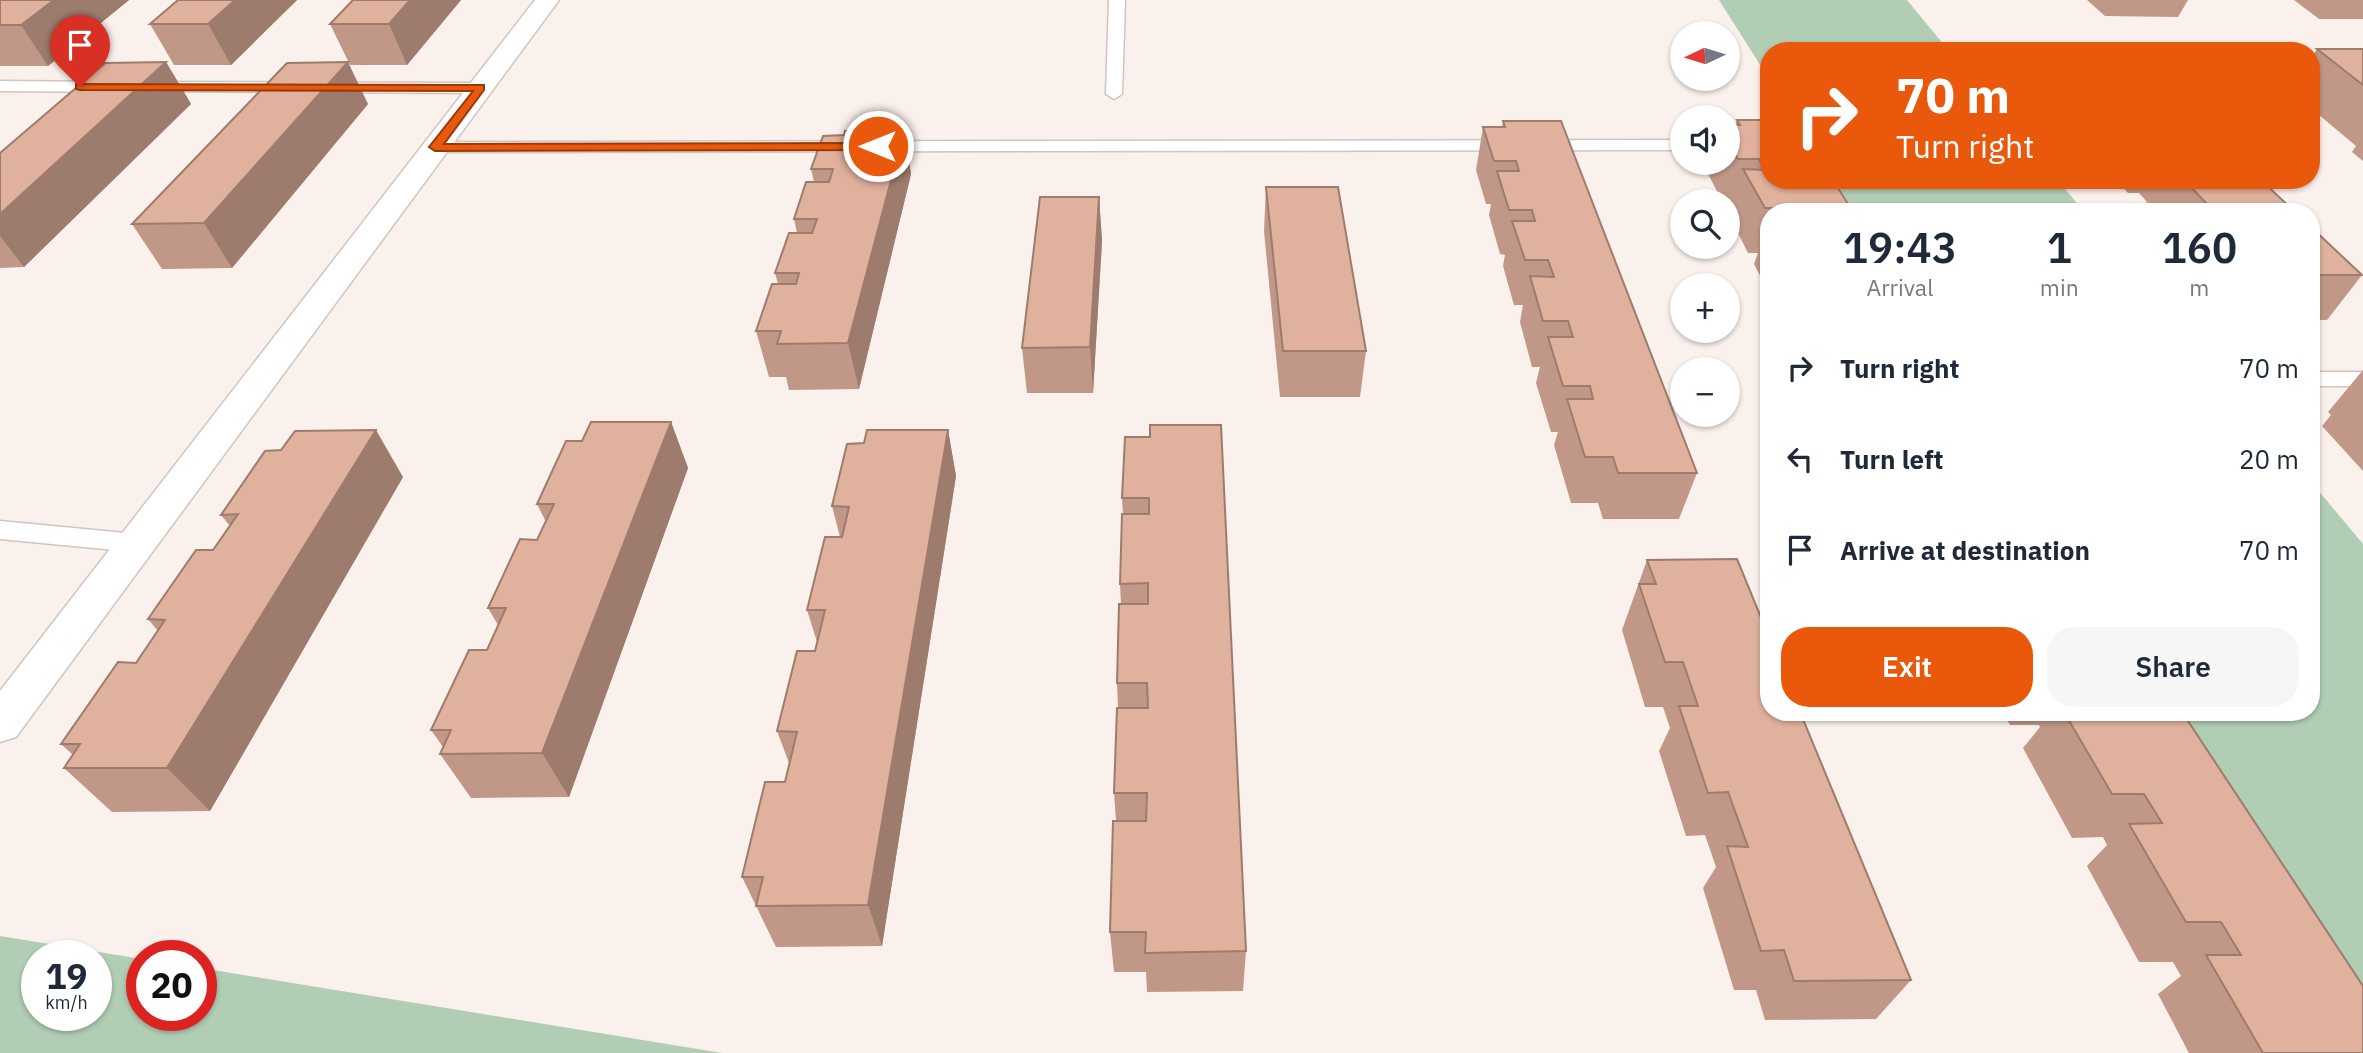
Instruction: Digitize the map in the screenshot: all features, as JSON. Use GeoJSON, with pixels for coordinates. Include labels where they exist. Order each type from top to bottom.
{"type":"FeatureCollection","features":[{"type":"Feature","properties":{"kind":"street"},"geometry":{"type":"LineString","coordinates":[[0,724],[547,0]]}},
{"type":"Feature","properties":{"kind":"lane"},"geometry":{"type":"LineString","coordinates":[[1114,94],[1117,0]]}},
{"type":"Feature","properties":{"kind":"lane"},"geometry":{"type":"LineString","coordinates":[[0,86],[481,88]]}},
{"type":"Feature","properties":{"kind":"lane"},"geometry":{"type":"LineString","coordinates":[[435,147],[1670,145]]}},
{"type":"Feature","properties":{"kind":"lane"},"geometry":{"type":"LineString","coordinates":[[2320,379],[2363,379]]}},
{"type":"Feature","properties":{"kind":"lane"},"geometry":{"type":"LineString","coordinates":[[0,530],[136,543]]}},
{"type":"Feature","properties":{"kind":"green space"},"geometry":{"type":"Polygon","coordinates":[[[1719,0],[1907,0],[1942,42],[1760,42],[1760,65],[1740,33],[1740,21],[1732,21],[1719,0]]]}},
{"type":"Feature","properties":{"kind":"green space"},"geometry":{"type":"Polygon","coordinates":[[[1840,189],[2065,189],[2077,203],[1848,203],[1840,189]]]}},
{"type":"Feature","properties":{"kind":"green space"},"geometry":{"type":"Polygon","coordinates":[[[2320,493],[2363,544],[2363,1010],[2179,721],[2320,721],[2320,493]]]}},
{"type":"Feature","properties":{"kind":"green space"},"geometry":{"type":"Polygon","coordinates":[[[0,936],[25,940],[21,940],[21,1031],[112,1031],[112,954],[126,956],[126,1031],[217,1031],[217,971],[722,1053],[0,1053],[0,936]]]}},
{"type":"Feature","properties":{"kind":"building"},"geometry":{"type":"Polygon","coordinates":[[[0,0],[54,0],[21,25],[0,25],[0,0]]]}},
{"type":"Feature","properties":{"kind":"building"},"geometry":{"type":"Polygon","coordinates":[[[178,0],[235,0],[208,24],[150,24],[178,0]]]}},
{"type":"Feature","properties":{"kind":"building"},"geometry":{"type":"Polygon","coordinates":[[[353,0],[410,0],[389,24],[330,24],[353,0]]]}},
{"type":"Feature","properties":{"kind":"building"},"geometry":{"type":"Polygon","coordinates":[[[2320,49],[2363,49],[2363,85],[2320,51],[2320,49]]]}},
{"type":"Feature","properties":{"kind":"building"},"geometry":{"type":"Polygon","coordinates":[[[166,62],[0,214],[0,153],[105,63],[166,62]]]}},
{"type":"Feature","properties":{"kind":"building"},"geometry":{"type":"Polygon","coordinates":[[[348,62],[204,223],[132,224],[287,63],[348,62]]]}},
{"type":"Feature","properties":{"kind":"building"},"geometry":{"type":"Polygon","coordinates":[[[1740,120],[1760,120],[1759,159],[1740,159],[1740,120]]]}},
{"type":"Feature","properties":{"kind":"building"},"geometry":{"type":"Polygon","coordinates":[[[1503,121],[1561,121],[1670,403],[1670,427],[1679,427],[1697,473],[1618,473],[1613,457],[1585,457],[1567,399],[1593,399],[1590,386],[1563,386],[1548,337],[1573,337],[1568,321],[1543,321],[1530,276],[1554,277],[1548,260],[1525,260],[1512,221],[1535,221],[1532,210],[1509,210],[1497,171],[1519,171],[1516,161],[1494,161],[1483,127],[1505,127],[1503,121]]]}},
{"type":"Feature","properties":{"kind":"building"},"geometry":{"type":"Polygon","coordinates":[[[845,131],[904,131],[848,343],[777,344],[781,331],[756,331],[772,284],[796,284],[799,273],[775,273],[789,233],[812,233],[817,219],[794,219],[806,182],[829,182],[833,169],[811,169],[823,136],[844,135],[845,131]]]}},
{"type":"Feature","properties":{"kind":"building"},"geometry":{"type":"Polygon","coordinates":[[[1743,169],[1760,170],[1760,189],[1839,189],[1847,203],[1762,203],[1743,169]]]}},
{"type":"Feature","properties":{"kind":"building"},"geometry":{"type":"Polygon","coordinates":[[[1266,187],[1338,187],[1366,351],[1283,351],[1266,187]]]}},
{"type":"Feature","properties":{"kind":"building"},"geometry":{"type":"Polygon","coordinates":[[[2193,189],[2271,189],[2285,203],[2206,203],[2193,189]]]}},
{"type":"Feature","properties":{"kind":"building"},"geometry":{"type":"Polygon","coordinates":[[[1040,197],[1099,197],[1090,347],[1022,348],[1040,197]]]}},
{"type":"Feature","properties":{"kind":"building"},"geometry":{"type":"Polygon","coordinates":[[[2320,236],[2362,275],[2320,275],[2320,236]]]}},
{"type":"Feature","properties":{"kind":"building"},"geometry":{"type":"Polygon","coordinates":[[[591,422],[671,422],[542,753],[440,754],[451,730],[431,730],[469,650],[487,650],[506,608],[488,608],[520,539],[537,540],[554,504],[537,504],[566,441],[582,441],[591,422]]]}},
{"type":"Feature","properties":{"kind":"building"},"geometry":{"type":"Polygon","coordinates":[[[1150,425],[1221,425],[1246,951],[1145,953],[1146,932],[1110,932],[1113,821],[1146,821],[1147,793],[1114,793],[1117,708],[1148,708],[1147,683],[1117,683],[1119,604],[1148,604],[1148,583],[1120,584],[1122,514],[1149,514],[1149,498],[1122,498],[1125,437],[1150,437],[1150,425]]]}},
{"type":"Feature","properties":{"kind":"building"},"geometry":{"type":"Polygon","coordinates":[[[376,430],[167,768],[64,768],[80,744],[61,744],[118,662],[136,663],[165,620],[148,619],[196,550],[213,550],[238,514],[221,515],[265,451],[281,450],[295,431],[376,430]]]}},
{"type":"Feature","properties":{"kind":"building"},"geometry":{"type":"Polygon","coordinates":[[[867,430],[948,430],[868,905],[756,906],[763,877],[742,877],[765,782],[785,782],[797,732],[777,731],[797,651],[815,651],[825,610],[807,610],[825,537],[842,537],[849,507],[832,506],[847,444],[864,443],[867,430]]]}},
{"type":"Feature","properties":{"kind":"building"},"geometry":{"type":"Polygon","coordinates":[[[1737,559],[1760,615],[1760,721],[1804,721],[1911,980],[1794,981],[1784,950],[1761,951],[1727,846],[1748,847],[1728,792],[1708,793],[1679,706],[1698,706],[1683,662],[1665,662],[1639,584],[1656,584],[1647,560],[1737,559]]]}},
{"type":"Feature","properties":{"kind":"building"},"geometry":{"type":"Polygon","coordinates":[[[2069,721],[2188,721],[2363,986],[2363,1053],[2263,1053],[2206,955],[2241,955],[2221,922],[2186,922],[2129,824],[2162,823],[2144,794],[2112,794],[2069,721]]]}},
{"type":"Feature","properties":{"kind":"route"},"geometry":{"type":"LineString","coordinates":[[80,87],[481,88],[435,147],[878,146]]}}]}
